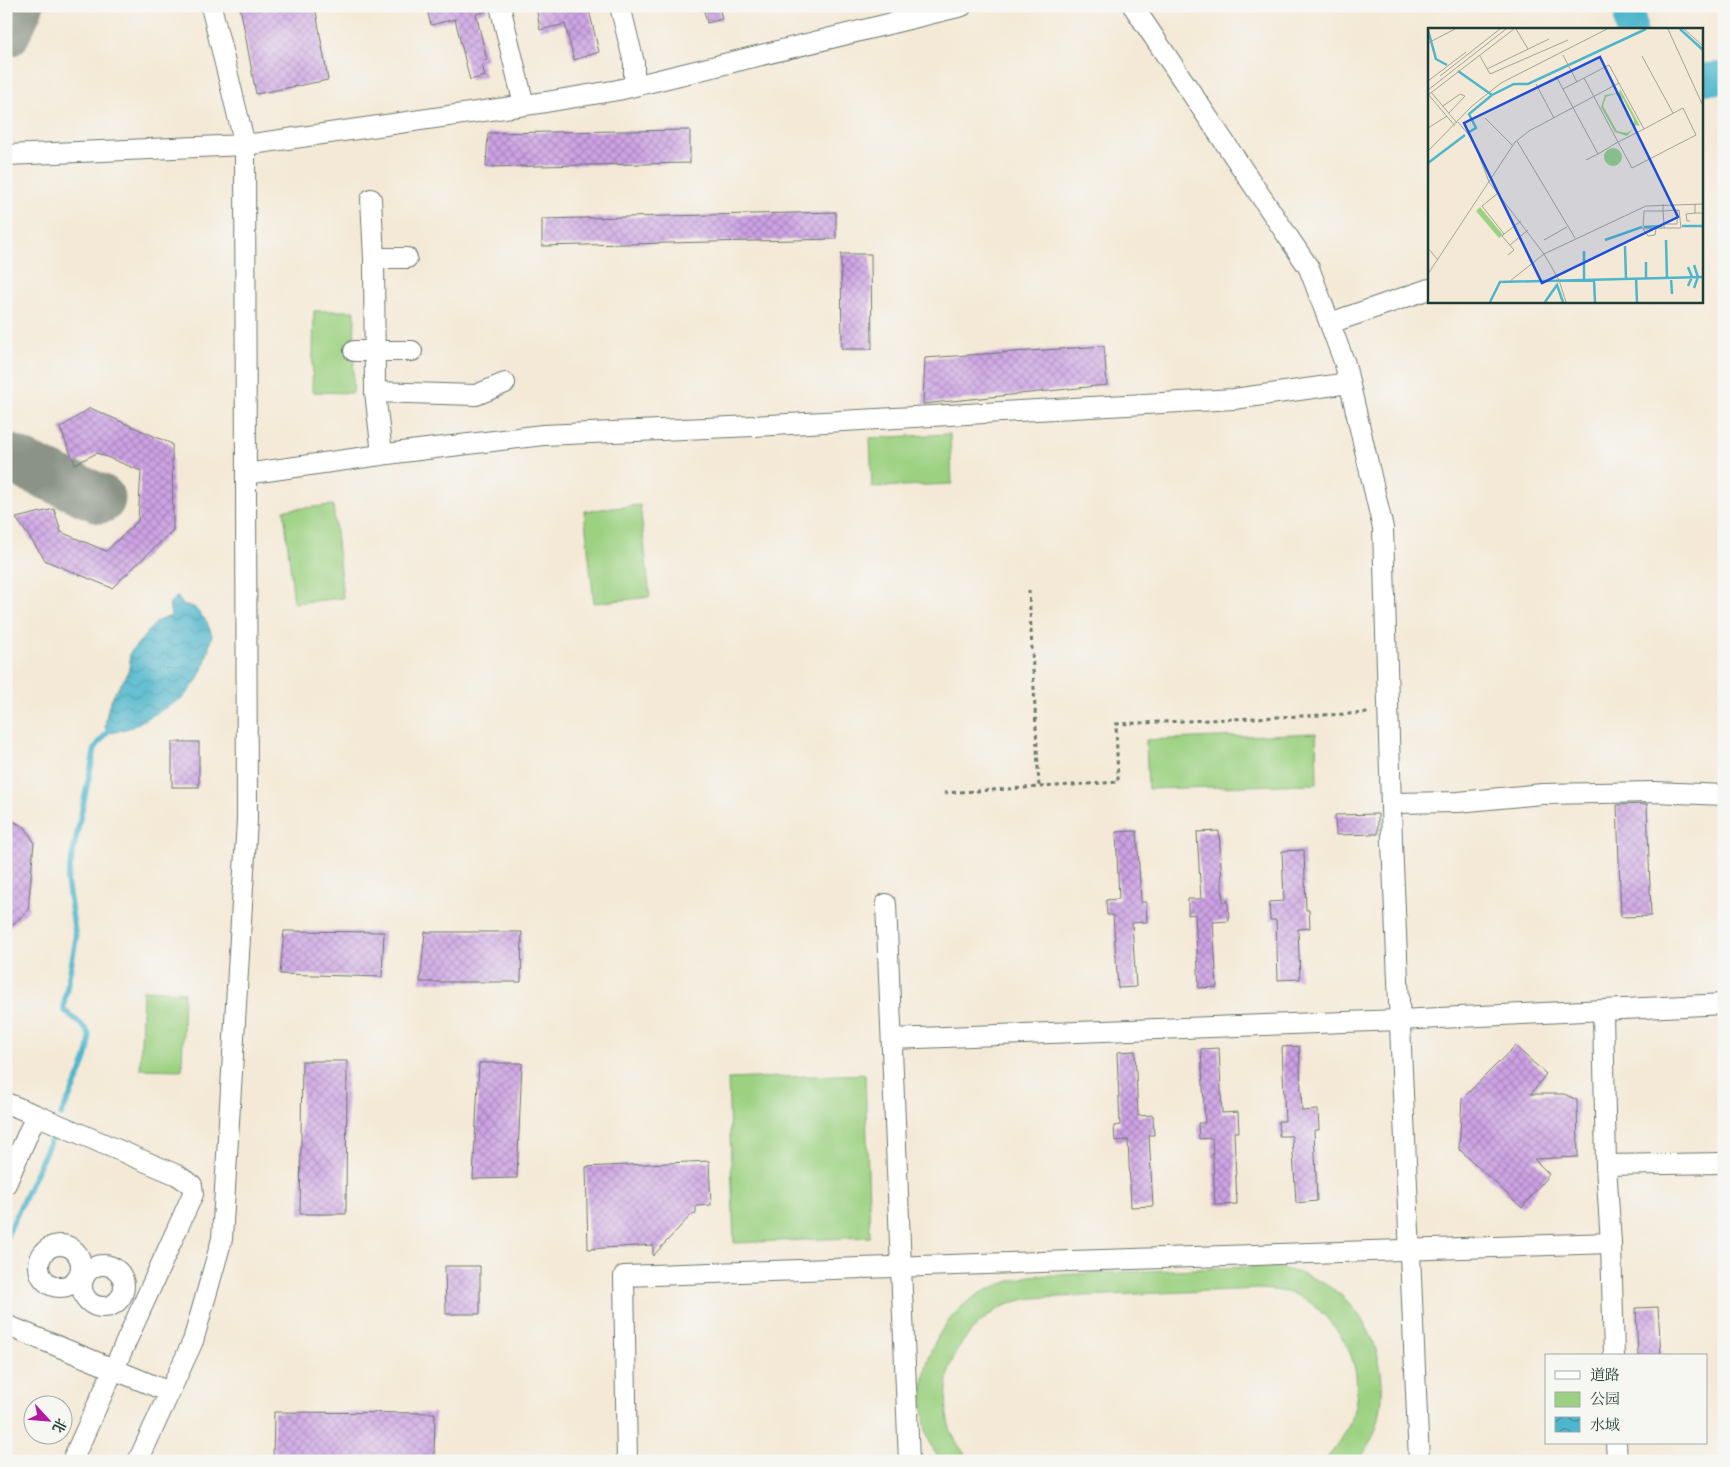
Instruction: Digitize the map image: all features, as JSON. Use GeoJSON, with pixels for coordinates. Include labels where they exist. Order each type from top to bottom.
{"type":"FeatureCollection","features":[{"type":"Feature","properties":{"kind":"street"},"geometry":{"type":"LineString","coordinates":[[138,1461],[192,1341],[222,1239],[247,820],[245,145],[211,6]]}},
{"type":"Feature","properties":{"kind":"street"},"geometry":{"type":"LineString","coordinates":[[500,6],[524,105]]}},
{"type":"Feature","properties":{"kind":"street"},"geometry":{"type":"LineString","coordinates":[[620,6],[634,63],[634,86]]}},
{"type":"Feature","properties":{"kind":"street"},"geometry":{"type":"LineString","coordinates":[[6,155],[245,145],[524,105],[634,86],[962,6]]}},
{"type":"Feature","properties":{"kind":"street"},"geometry":{"type":"LineString","coordinates":[[1133,6],[1309,268],[1345,364],[1383,528],[1399,1020],[1419,1461]]}},
{"type":"Feature","properties":{"kind":"street"},"geometry":{"type":"LineString","coordinates":[[371,199],[374,258],[375,392],[382,454]]}},
{"type":"Feature","properties":{"kind":"street"},"geometry":{"type":"LineString","coordinates":[[374,258],[408,258]]}},
{"type":"Feature","properties":{"kind":"street"},"geometry":{"type":"LineString","coordinates":[[1330,324],[1428,289]]}},
{"type":"Feature","properties":{"kind":"street"},"geometry":{"type":"LineString","coordinates":[[354,351],[412,351]]}},
{"type":"Feature","properties":{"kind":"street"},"geometry":{"type":"LineString","coordinates":[[375,392],[476,395],[505,383]]}},
{"type":"Feature","properties":{"kind":"street"},"geometry":{"type":"LineString","coordinates":[[246,474],[382,454],[543,435],[754,426],[1234,399],[1349,383]]}},
{"type":"Feature","properties":{"kind":"street"},"geometry":{"type":"LineString","coordinates":[[1391,803],[1458,802],[1542,794],[1655,792],[1724,795]]}},
{"type":"Feature","properties":{"kind":"street"},"geometry":{"type":"LineString","coordinates":[[886,904],[909,1461]]}},
{"type":"Feature","properties":{"kind":"street"},"geometry":{"type":"LineString","coordinates":[[892,1039],[1399,1020],[1724,1004]]}},
{"type":"Feature","properties":{"kind":"street"},"geometry":{"type":"LineString","coordinates":[[1603,1010],[1606,1165],[1611,1244],[1614,1354]]}},
{"type":"Feature","properties":{"kind":"street"},"geometry":{"type":"LineString","coordinates":[[6,1103],[177,1175],[192,1185],[193,1194],[72,1461]]}},
{"type":"Feature","properties":{"kind":"street"},"geometry":{"type":"LineString","coordinates":[[6,1184],[36,1115]]}},
{"type":"Feature","properties":{"kind":"street"},"geometry":{"type":"LineString","coordinates":[[1606,1165],[1724,1163]]}},
{"type":"Feature","properties":{"kind":"street"},"geometry":{"type":"LineString","coordinates":[[627,1461],[624,1276],[1611,1244]]}},
{"type":"Feature","properties":{"kind":"street"},"geometry":{"type":"LineString","coordinates":[[100,1265],[113,1267],[122,1276],[124,1283],[122,1296],[113,1306],[106,1308],[93,1306],[84,1296],[81,1276],[100,1265]]}},
{"type":"Feature","properties":{"kind":"street"},"geometry":{"type":"LineString","coordinates":[[122,1296],[142,1304]]}},
{"type":"Feature","properties":{"kind":"street"},"geometry":{"type":"LineString","coordinates":[[6,1325],[169,1392]]}},
{"type":"Feature","properties":{"kind":"street"},"geometry":{"type":"LineString","coordinates":[[1616,1444],[1617,1461]]}},
{"type":"Feature","properties":{"kind":"path"},"geometry":{"type":"LineString","coordinates":[[1029,590],[1039,787]]}},
{"type":"Feature","properties":{"kind":"path"},"geometry":{"type":"LineString","coordinates":[[944,793],[1118,782],[1116,724],[1388,712]]}},
{"type":"Feature","properties":{"kind":"green space"},"geometry":{"type":"Polygon","coordinates":[[[314,311],[355,311],[353,393],[312,392],[314,311]]]}},
{"type":"Feature","properties":{"kind":"green space"},"geometry":{"type":"Polygon","coordinates":[[[950,434],[952,484],[872,487],[870,438],[950,434]]]}},
{"type":"Feature","properties":{"kind":"green space"},"geometry":{"type":"Polygon","coordinates":[[[333,505],[343,598],[294,603],[284,510],[333,505]]]}},
{"type":"Feature","properties":{"kind":"green space"},"geometry":{"type":"Polygon","coordinates":[[[640,505],[650,597],[594,603],[584,511],[640,505]]]}},
{"type":"Feature","properties":{"kind":"green space"},"geometry":{"type":"Polygon","coordinates":[[[1316,733],[1317,784],[1148,789],[1146,740],[1316,733]]]}},
{"type":"Feature","properties":{"kind":"green space"},"geometry":{"type":"Polygon","coordinates":[[[143,990],[184,992],[182,1070],[140,1069],[143,990]]]}},
{"type":"Feature","properties":{"kind":"green space"},"geometry":{"type":"Polygon","coordinates":[[[865,1074],[870,1237],[734,1243],[728,1079],[865,1074]]]}},
{"type":"Feature","properties":{"kind":"green space"},"geometry":{"type":"Polygon","coordinates":[[[1269,1266],[1300,1274],[1330,1287],[1349,1303],[1363,1322],[1374,1344],[1380,1368],[1382,1393],[1379,1417],[1371,1440],[1358,1461],[1324,1461],[1346,1430],[1353,1414],[1356,1380],[1353,1362],[1346,1345],[1326,1317],[1306,1300],[1289,1293],[1258,1289],[1033,1298],[1016,1301],[1005,1306],[987,1317],[970,1333],[957,1350],[950,1370],[946,1399],[947,1414],[956,1441],[970,1461],[940,1461],[929,1440],[924,1421],[924,1375],[928,1360],[933,1346],[950,1320],[960,1308],[986,1290],[1030,1276],[1269,1266]]]}},
{"type":"Feature","properties":{"kind":"water"},"geometry":{"type":"Polygon","coordinates":[[[177,596],[183,605],[194,607],[207,622],[212,635],[205,663],[196,682],[183,698],[132,727],[112,733],[105,728],[108,710],[114,694],[125,678],[129,668],[129,654],[157,621],[171,616],[169,604],[177,596]]]}},
{"type":"Feature","properties":{"kind":"building"},"geometry":{"type":"Polygon","coordinates":[[[240,6],[315,6],[328,80],[256,94],[240,6]]]}},
{"type":"Feature","properties":{"kind":"building"},"geometry":{"type":"Polygon","coordinates":[[[426,6],[486,6],[487,11],[476,14],[487,60],[481,61],[485,76],[470,80],[455,19],[431,25],[426,6]]]}},
{"type":"Feature","properties":{"kind":"building"},"geometry":{"type":"Polygon","coordinates":[[[536,6],[588,6],[599,52],[574,60],[565,24],[540,30],[536,6]]]}},
{"type":"Feature","properties":{"kind":"building"},"geometry":{"type":"Polygon","coordinates":[[[703,6],[719,6],[722,19],[707,23],[703,6]]]}},
{"type":"Feature","properties":{"kind":"building"},"geometry":{"type":"Polygon","coordinates":[[[690,130],[690,163],[486,167],[488,133],[690,130]]]}},
{"type":"Feature","properties":{"kind":"building"},"geometry":{"type":"Polygon","coordinates":[[[836,212],[836,239],[542,246],[542,219],[836,212]]]}},
{"type":"Feature","properties":{"kind":"building"},"geometry":{"type":"Polygon","coordinates":[[[841,254],[871,254],[872,349],[842,349],[841,254]]]}},
{"type":"Feature","properties":{"kind":"building"},"geometry":{"type":"Polygon","coordinates":[[[1104,346],[1107,385],[923,404],[925,358],[1104,346]]]}},
{"type":"Feature","properties":{"kind":"building"},"geometry":{"type":"Polygon","coordinates":[[[90,408],[172,444],[173,530],[112,588],[46,561],[16,518],[54,509],[61,532],[106,551],[138,521],[141,471],[97,453],[75,464],[60,428],[90,408]]]}},
{"type":"Feature","properties":{"kind":"building"},"geometry":{"type":"Polygon","coordinates":[[[172,742],[199,742],[199,787],[172,787],[172,742]]]}},
{"type":"Feature","properties":{"kind":"building"},"geometry":{"type":"Polygon","coordinates":[[[1647,804],[1651,916],[1621,917],[1617,805],[1647,804]]]}},
{"type":"Feature","properties":{"kind":"building"},"geometry":{"type":"Polygon","coordinates":[[[1378,814],[1378,834],[1336,835],[1335,815],[1378,814]]]}},
{"type":"Feature","properties":{"kind":"building"},"geometry":{"type":"Polygon","coordinates":[[[6,818],[25,827],[34,842],[28,911],[6,930],[6,818]]]}},
{"type":"Feature","properties":{"kind":"building"},"geometry":{"type":"Polygon","coordinates":[[[1137,831],[1141,902],[1146,902],[1147,922],[1132,923],[1136,987],[1118,988],[1113,915],[1107,915],[1106,900],[1119,899],[1116,832],[1137,831]]]}},
{"type":"Feature","properties":{"kind":"building"},"geometry":{"type":"Polygon","coordinates":[[[1219,831],[1223,902],[1228,901],[1229,921],[1213,922],[1217,987],[1199,988],[1195,914],[1188,915],[1188,899],[1201,899],[1197,832],[1219,831]]]}},
{"type":"Feature","properties":{"kind":"building"},"geometry":{"type":"Polygon","coordinates":[[[1304,850],[1306,910],[1309,910],[1310,928],[1298,929],[1300,979],[1278,980],[1276,920],[1270,920],[1269,902],[1284,901],[1282,851],[1304,850]]]}},
{"type":"Feature","properties":{"kind":"building"},"geometry":{"type":"Polygon","coordinates":[[[284,931],[384,932],[382,977],[280,974],[284,931]]]}},
{"type":"Feature","properties":{"kind":"building"},"geometry":{"type":"Polygon","coordinates":[[[425,932],[522,932],[521,982],[420,982],[425,932]]]}},
{"type":"Feature","properties":{"kind":"building"},"geometry":{"type":"Polygon","coordinates":[[[1299,1046],[1302,1111],[1318,1110],[1319,1130],[1314,1130],[1317,1201],[1296,1203],[1292,1136],[1279,1136],[1278,1121],[1285,1121],[1282,1047],[1299,1046]]]}},
{"type":"Feature","properties":{"kind":"building"},"geometry":{"type":"Polygon","coordinates":[[[1515,1046],[1546,1074],[1531,1094],[1564,1094],[1577,1100],[1578,1157],[1534,1159],[1549,1174],[1522,1208],[1459,1149],[1462,1099],[1515,1046]]]}},
{"type":"Feature","properties":{"kind":"building"},"geometry":{"type":"Polygon","coordinates":[[[1219,1048],[1222,1113],[1238,1112],[1239,1132],[1234,1132],[1237,1204],[1215,1205],[1212,1138],[1199,1139],[1198,1123],[1205,1123],[1201,1049],[1219,1048]]]}},
{"type":"Feature","properties":{"kind":"building"},"geometry":{"type":"Polygon","coordinates":[[[1135,1051],[1138,1116],[1153,1115],[1154,1135],[1149,1135],[1153,1206],[1131,1207],[1128,1140],[1115,1141],[1114,1126],[1120,1125],[1117,1052],[1135,1051]]]}},
{"type":"Feature","properties":{"kind":"building"},"geometry":{"type":"Polygon","coordinates":[[[302,1061],[347,1061],[346,1214],[300,1214],[302,1061]]]}},
{"type":"Feature","properties":{"kind":"building"},"geometry":{"type":"Polygon","coordinates":[[[479,1063],[522,1063],[517,1178],[473,1179],[479,1063]]]}},
{"type":"Feature","properties":{"kind":"building"},"geometry":{"type":"Polygon","coordinates":[[[709,1161],[711,1205],[696,1206],[696,1214],[691,1215],[653,1256],[653,1245],[588,1249],[586,1167],[709,1161]]]}},
{"type":"Feature","properties":{"kind":"building"},"geometry":{"type":"Polygon","coordinates":[[[445,1266],[480,1266],[480,1314],[446,1314],[445,1266]]]}},
{"type":"Feature","properties":{"kind":"building"},"geometry":{"type":"Polygon","coordinates":[[[1658,1307],[1661,1354],[1638,1354],[1636,1308],[1658,1307]]]}},
{"type":"Feature","properties":{"kind":"building"},"geometry":{"type":"Polygon","coordinates":[[[274,1412],[435,1413],[434,1461],[273,1461],[274,1412]]]}},
{"type":"Feature","properties":{"kind":"waterway"},"geometry":{"type":"LineString","coordinates":[[1629,6],[1631,28]]}},
{"type":"Feature","properties":{"kind":"waterway"},"geometry":{"type":"LineString","coordinates":[[1702,79],[1724,78]]}},
{"type":"Feature","properties":{"kind":"waterway"},"geometry":{"type":"LineString","coordinates":[[61,1115],[89,1048],[87,1031],[64,1010],[76,939],[67,881],[95,748],[109,730]]}},
{"type":"Feature","properties":{"kind":"waterway"},"geometry":{"type":"LineString","coordinates":[[6,1238],[54,1133]]}},
{"type":"Feature","properties":{"kind":"taxiway"},"geometry":{"type":"LineString","coordinates":[[6,33],[19,6]]}},
{"type":"Feature","properties":{"kind":"taxiway"},"geometry":{"type":"LineString","coordinates":[[6,457],[101,499]]}}]}
